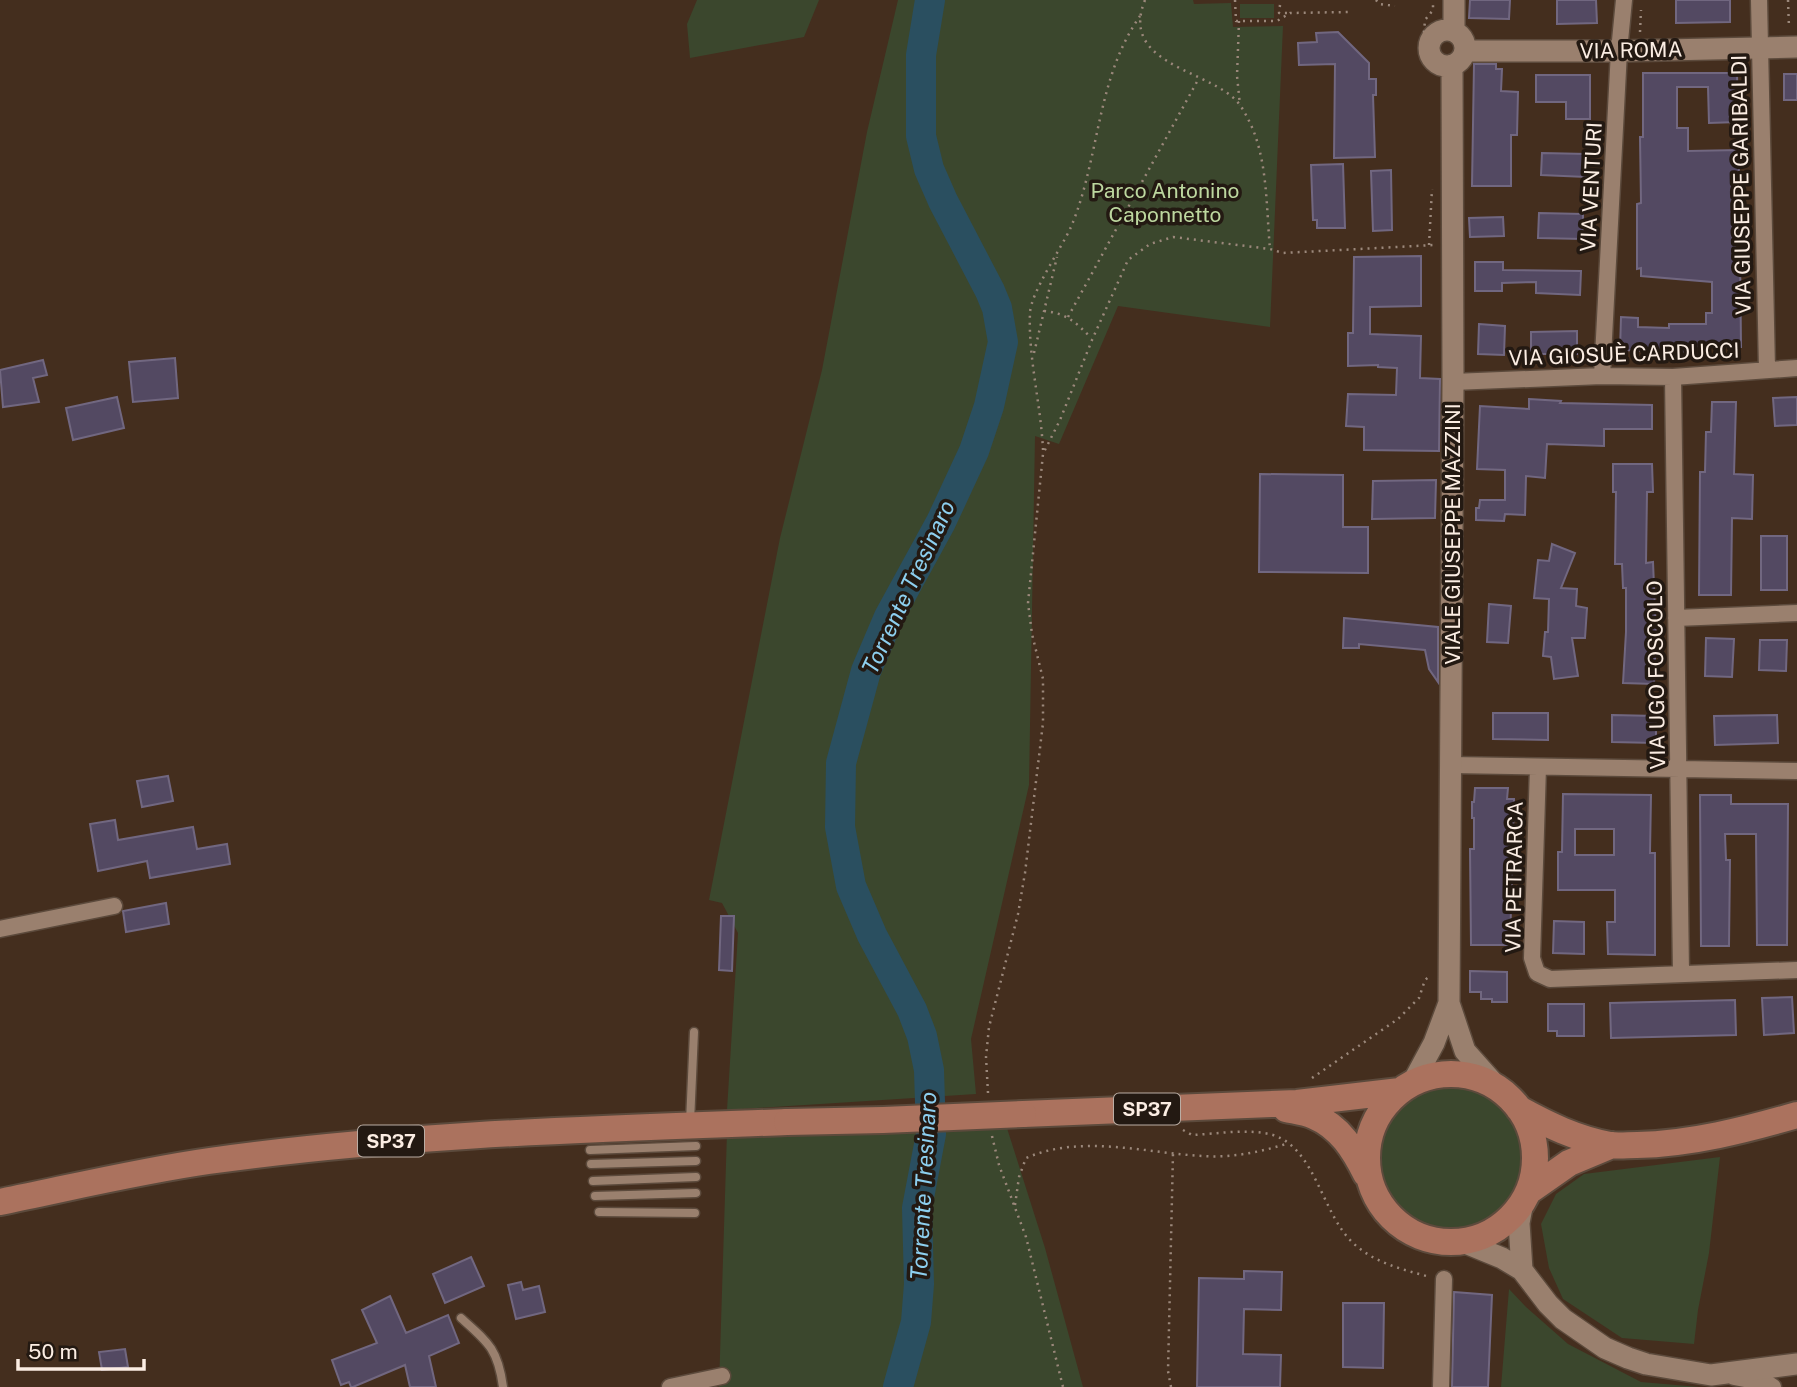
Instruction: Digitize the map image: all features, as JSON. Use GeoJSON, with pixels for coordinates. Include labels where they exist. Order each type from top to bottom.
{"type":"FeatureCollection","features":[{"type":"Feature","properties":{"kind":"main road"},"geometry":{"type":"LineString","coordinates":[[1368,1177],[1368,1138],[1378,1115],[1393,1096],[1436,1075],[1462,1074],[1475,1077],[1498,1088],[1519,1109],[1571,1135],[1612,1145],[1686,1140],[1750,1128],[1797,1115]]}},
{"type":"Feature","properties":{"kind":"main road","name":"SP37"},"geometry":{"type":"LineString","coordinates":[[0,1202],[209,1161],[411,1140],[520,1132],[693,1136],[787,1122],[1271,1104],[1407,1087]]}},
{"type":"Feature","properties":{"kind":"main road"},"geometry":{"type":"LineString","coordinates":[[1271,1104],[1312,1115],[1330,1125],[1346,1140],[1384,1211],[1414,1235],[1438,1242],[1475,1239],[1497,1228],[1516,1212],[1526,1196],[1535,1167],[1534,1142],[1519,1109]]}},
{"type":"Feature","properties":{"kind":"main road"},"geometry":{"type":"LineString","coordinates":[[1526,1196],[1569,1163],[1612,1145]]}},
{"type":"Feature","properties":{"kind":"street"},"geometry":{"type":"LineString","coordinates":[[1450,63],[1442,65],[1434,60],[1430,46],[1439,32],[1454,32],[1454,0]]}},
{"type":"Feature","properties":{"kind":"street","name":"VIA VENTURI"},"geometry":{"type":"LineString","coordinates":[[1602,376],[1629,50],[1624,0]]}},
{"type":"Feature","properties":{"kind":"street","name":"VIA GIUSEPPE GARIBALDI"},"geometry":{"type":"LineString","coordinates":[[1759,0],[1767,369]]}},
{"type":"Feature","properties":{"kind":"street","name":"VIALE GIUSEPPE MAZZINI"},"geometry":{"type":"LineString","coordinates":[[1454,32],[1463,39],[1450,63],[1453,382],[1449,1003],[1465,1051],[1498,1088]]}},
{"type":"Feature","properties":{"kind":"street","name":"VIA ROMA"},"geometry":{"type":"LineString","coordinates":[[1450,63],[1629,50],[1797,47]]}},
{"type":"Feature","properties":{"kind":"street","name":"VIA GIOSUÈ CARDUCCI"},"geometry":{"type":"LineString","coordinates":[[1453,382],[1602,376],[1673,377],[1797,369]]}},
{"type":"Feature","properties":{"kind":"street","name":"VIA UGO FOSCOLO"},"geometry":{"type":"LineString","coordinates":[[1673,377],[1681,973]]}},
{"type":"Feature","properties":{"kind":"street"},"geometry":{"type":"LineString","coordinates":[[1676,618],[1797,613]]}},
{"type":"Feature","properties":{"kind":"street"},"geometry":{"type":"LineString","coordinates":[[1451,765],[1797,771]]}},
{"type":"Feature","properties":{"kind":"street","name":"VIA PETRARCA"},"geometry":{"type":"LineString","coordinates":[[1538,766],[1532,958],[1537,973],[1550,979],[1681,973]]}},
{"type":"Feature","properties":{"kind":"street"},"geometry":{"type":"LineString","coordinates":[[0,929],[114,906]]}},
{"type":"Feature","properties":{"kind":"street"},"geometry":{"type":"LineString","coordinates":[[1681,973],[1797,970]]}},
{"type":"Feature","properties":{"kind":"street","name":"VIALE GIUSEPPE MAZZINI"},"geometry":{"type":"LineString","coordinates":[[1407,1087],[1434,1043],[1449,1003]]}},
{"type":"Feature","properties":{"kind":"street"},"geometry":{"type":"LineString","coordinates":[[1522,1270],[1519,1223],[1526,1196]]}},
{"type":"Feature","properties":{"kind":"street"},"geometry":{"type":"LineString","coordinates":[[1462,1242],[1502,1258],[1522,1270],[1563,1319],[1605,1348],[1646,1364],[1684,1372],[1718,1374],[1767,1383],[1773,1387]]}},
{"type":"Feature","properties":{"kind":"street"},"geometry":{"type":"LineString","coordinates":[[1441,1387],[1444,1279]]}},
{"type":"Feature","properties":{"kind":"street"},"geometry":{"type":"LineString","coordinates":[[1718,1374],[1797,1364]]}},
{"type":"Feature","properties":{"kind":"street"},"geometry":{"type":"LineString","coordinates":[[670,1387],[722,1376]]}},
{"type":"Feature","properties":{"kind":"lane"},"geometry":{"type":"LineString","coordinates":[[590,1150],[693,1136],[694,1032]]}},
{"type":"Feature","properties":{"kind":"lane"},"geometry":{"type":"LineString","coordinates":[[591,1164],[696,1161]]}},
{"type":"Feature","properties":{"kind":"lane"},"geometry":{"type":"LineString","coordinates":[[593,1181],[696,1177]]}},
{"type":"Feature","properties":{"kind":"lane"},"geometry":{"type":"LineString","coordinates":[[595,1196],[696,1193]]}},
{"type":"Feature","properties":{"kind":"lane"},"geometry":{"type":"LineString","coordinates":[[598,1212],[695,1213]]}},
{"type":"Feature","properties":{"kind":"lane"},"geometry":{"type":"LineString","coordinates":[[461,1318],[489,1343],[498,1359],[503,1387]]}},
{"type":"Feature","properties":{"kind":"path"},"geometry":{"type":"LineString","coordinates":[[988,1101],[986,1057],[989,1027],[1020,900],[1043,723],[1043,679],[1028,603],[1043,454],[1033,359],[1031,305],[1070,227],[1081,197],[1108,84],[1145,0]]}},
{"type":"Feature","properties":{"kind":"path"},"geometry":{"type":"LineString","coordinates":[[1376,0],[1380,4],[1395,6]]}},
{"type":"Feature","properties":{"kind":"path"},"geometry":{"type":"LineString","coordinates":[[1433,0],[1433,10],[1425,20],[1424,61],[1450,63]]}},
{"type":"Feature","properties":{"kind":"path"},"geometry":{"type":"LineString","coordinates":[[1629,50],[1642,0]]}},
{"type":"Feature","properties":{"kind":"path"},"geometry":{"type":"LineString","coordinates":[[1235,1],[1237,22],[1239,21],[1237,76],[1240,106]]}},
{"type":"Feature","properties":{"kind":"path"},"geometry":{"type":"LineString","coordinates":[[1280,5],[1279,13],[1348,12]]}},
{"type":"Feature","properties":{"kind":"path"},"geometry":{"type":"LineString","coordinates":[[1239,21],[1277,21],[1290,13]]}},
{"type":"Feature","properties":{"kind":"path"},"geometry":{"type":"LineString","coordinates":[[1140,16],[1145,38],[1156,55],[1229,94],[1240,106],[1253,131],[1260,156],[1270,249]]}},
{"type":"Feature","properties":{"kind":"path"},"geometry":{"type":"LineString","coordinates":[[1068,317],[1199,78]]}},
{"type":"Feature","properties":{"kind":"path"},"geometry":{"type":"LineString","coordinates":[[1043,454],[1128,260],[1150,244],[1173,237],[1283,253],[1429,245]]}},
{"type":"Feature","properties":{"kind":"path"},"geometry":{"type":"LineString","coordinates":[[1033,359],[1059,251]]}},
{"type":"Feature","properties":{"kind":"path"},"geometry":{"type":"LineString","coordinates":[[1044,311],[1068,317],[1092,340]]}},
{"type":"Feature","properties":{"kind":"path"},"geometry":{"type":"LineString","coordinates":[[1311,1079],[1398,1019],[1419,999],[1425,980],[1448,959]]}},
{"type":"Feature","properties":{"kind":"path"},"geometry":{"type":"LineString","coordinates":[[1182,1127],[1187,1135],[1262,1132],[1284,1139],[1307,1165],[1337,1223],[1357,1247],[1383,1264],[1444,1279]]}},
{"type":"Feature","properties":{"kind":"path"},"geometry":{"type":"LineString","coordinates":[[991,1129],[999,1165],[1015,1205],[1035,1271],[1063,1387]]}},
{"type":"Feature","properties":{"kind":"path"},"geometry":{"type":"LineString","coordinates":[[1015,1205],[1018,1177],[1026,1158],[1046,1150],[1109,1146],[1206,1156],[1248,1153],[1289,1143]]}},
{"type":"Feature","properties":{"kind":"path"},"geometry":{"type":"LineString","coordinates":[[1171,1387],[1168,1371],[1173,1153]]}},
{"type":"Feature","properties":{"kind":"green space"},"geometry":{"type":"Polygon","coordinates":[[[697,0],[819,0],[804,37],[690,58],[687,24],[697,0]]]}},
{"type":"Feature","properties":{"kind":"green space","name":"Parco Antonino Caponnetto"},"geometry":{"type":"Polygon","coordinates":[[[898,0],[1193,0],[1194,4],[1231,3],[1233,27],[1283,26],[1270,327],[1118,306],[1059,444],[1035,436],[1029,785],[971,1039],[976,1094],[727,1110],[738,933],[722,903],[709,900],[780,538],[822,370],[867,132],[898,0]]]}},
{"type":"Feature","properties":{"kind":"green space"},"geometry":{"type":"Polygon","coordinates":[[[1240,4],[1274,4],[1274,18],[1240,18],[1240,4]]]}},
{"type":"Feature","properties":{"kind":"green space"},"geometry":{"type":"Polygon","coordinates":[[[1451,1086],[1478,1092],[1502,1107],[1517,1131],[1523,1158],[1517,1185],[1502,1209],[1478,1224],[1451,1230],[1424,1224],[1400,1209],[1385,1185],[1379,1158],[1385,1131],[1400,1107],[1424,1092],[1451,1086]]]}},
{"type":"Feature","properties":{"kind":"green space"},"geometry":{"type":"Polygon","coordinates":[[[1006,1125],[1045,1248],[1083,1387],[719,1387],[727,1132],[1006,1125]]]}},
{"type":"Feature","properties":{"kind":"green space"},"geometry":{"type":"Polygon","coordinates":[[[1720,1157],[1709,1253],[1694,1344],[1622,1338],[1563,1299],[1549,1268],[1541,1224],[1556,1194],[1584,1174],[1720,1157]]]}},
{"type":"Feature","properties":{"kind":"green space"},"geometry":{"type":"Polygon","coordinates":[[[1509,1289],[1568,1344],[1641,1382],[1699,1387],[1501,1387],[1509,1289]]]}},
{"type":"Feature","properties":{"kind":"building"},"geometry":{"type":"Polygon","coordinates":[[[1470,0],[1510,0],[1509,19],[1469,18],[1470,0]]]}},
{"type":"Feature","properties":{"kind":"building"},"geometry":{"type":"Polygon","coordinates":[[[1557,0],[1596,0],[1597,23],[1557,24],[1557,0]]]}},
{"type":"Feature","properties":{"kind":"building"},"geometry":{"type":"Polygon","coordinates":[[[1676,0],[1730,0],[1730,22],[1676,23],[1676,0]]]}},
{"type":"Feature","properties":{"kind":"building"},"geometry":{"type":"Polygon","coordinates":[[[1338,32],[1369,63],[1369,79],[1376,79],[1376,95],[1373,95],[1375,157],[1334,158],[1335,64],[1299,65],[1298,43],[1317,42],[1316,33],[1338,32]]]}},
{"type":"Feature","properties":{"kind":"building"},"geometry":{"type":"Polygon","coordinates":[[[1474,64],[1496,64],[1496,69],[1502,69],[1501,91],[1518,92],[1517,135],[1511,135],[1511,186],[1472,186],[1474,64]]]}},
{"type":"Feature","properties":{"kind":"building"},"geometry":{"type":"Polygon","coordinates":[[[1643,73],[1737,73],[1738,122],[1709,123],[1708,87],[1677,87],[1677,128],[1688,128],[1688,151],[1739,150],[1739,216],[1736,216],[1735,250],[1740,250],[1741,347],[1687,346],[1686,352],[1620,350],[1621,317],[1638,318],[1638,327],[1669,328],[1669,324],[1706,324],[1706,313],[1712,313],[1712,282],[1641,276],[1641,268],[1637,269],[1643,73]]]}},
{"type":"Feature","properties":{"kind":"building"},"geometry":{"type":"Polygon","coordinates":[[[1784,74],[1797,74],[1797,100],[1784,100],[1784,74]]]}},
{"type":"Feature","properties":{"kind":"building"},"geometry":{"type":"Polygon","coordinates":[[[1536,75],[1590,75],[1590,119],[1566,119],[1566,102],[1536,102],[1536,75]]]}},
{"type":"Feature","properties":{"kind":"building"},"geometry":{"type":"Polygon","coordinates":[[[1542,153],[1587,154],[1586,177],[1541,175],[1542,153]]]}},
{"type":"Feature","properties":{"kind":"building"},"geometry":{"type":"Polygon","coordinates":[[[1343,164],[1345,228],[1317,228],[1317,220],[1313,220],[1311,165],[1343,164]]]}},
{"type":"Feature","properties":{"kind":"building"},"geometry":{"type":"Polygon","coordinates":[[[1391,170],[1392,230],[1373,231],[1371,171],[1391,170]]]}},
{"type":"Feature","properties":{"kind":"building"},"geometry":{"type":"Polygon","coordinates":[[[1539,213],[1583,214],[1583,239],[1538,238],[1539,213]]]}},
{"type":"Feature","properties":{"kind":"building"},"geometry":{"type":"Polygon","coordinates":[[[1503,217],[1504,236],[1470,237],[1469,218],[1503,217]]]}},
{"type":"Feature","properties":{"kind":"building"},"geometry":{"type":"Polygon","coordinates":[[[1421,256],[1421,306],[1370,307],[1370,334],[1421,336],[1420,378],[1440,379],[1439,451],[1364,450],[1364,427],[1346,426],[1348,394],[1396,395],[1397,368],[1378,365],[1348,366],[1348,333],[1353,333],[1354,257],[1421,256]]]}},
{"type":"Feature","properties":{"kind":"building"},"geometry":{"type":"Polygon","coordinates":[[[1475,262],[1503,262],[1503,270],[1581,271],[1580,295],[1536,293],[1536,282],[1502,283],[1502,291],[1475,291],[1475,262]]]}},
{"type":"Feature","properties":{"kind":"building"},"geometry":{"type":"Polygon","coordinates":[[[1479,324],[1505,326],[1504,355],[1478,354],[1479,324]]]}},
{"type":"Feature","properties":{"kind":"building"},"geometry":{"type":"Polygon","coordinates":[[[1577,331],[1577,354],[1531,354],[1531,332],[1577,331]]]}},
{"type":"Feature","properties":{"kind":"building"},"geometry":{"type":"Polygon","coordinates":[[[175,358],[178,398],[133,402],[129,362],[175,358]]]}},
{"type":"Feature","properties":{"kind":"building"},"geometry":{"type":"Polygon","coordinates":[[[43,360],[47,375],[33,378],[39,402],[3,407],[0,370],[43,360]]]}},
{"type":"Feature","properties":{"kind":"building"},"geometry":{"type":"Polygon","coordinates":[[[117,397],[124,428],[73,440],[66,408],[117,397]]]}},
{"type":"Feature","properties":{"kind":"building"},"geometry":{"type":"Polygon","coordinates":[[[1797,397],[1797,425],[1775,426],[1773,398],[1797,397]]]}},
{"type":"Feature","properties":{"kind":"building"},"geometry":{"type":"Polygon","coordinates":[[[1529,399],[1561,401],[1560,403],[1652,405],[1652,429],[1604,429],[1604,446],[1547,444],[1545,478],[1526,476],[1525,515],[1505,514],[1504,521],[1476,520],[1476,508],[1479,508],[1480,500],[1505,500],[1505,470],[1477,469],[1480,406],[1529,409],[1529,399]]]}},
{"type":"Feature","properties":{"kind":"building"},"geometry":{"type":"Polygon","coordinates":[[[1712,402],[1736,402],[1734,474],[1753,475],[1752,519],[1732,518],[1731,595],[1699,595],[1700,472],[1705,472],[1706,432],[1711,432],[1712,402]]]}},
{"type":"Feature","properties":{"kind":"building"},"geometry":{"type":"Polygon","coordinates":[[[1613,464],[1652,464],[1653,492],[1647,492],[1646,563],[1653,562],[1656,635],[1654,684],[1623,683],[1626,588],[1623,588],[1622,564],[1615,564],[1616,492],[1613,492],[1613,464]]]}},
{"type":"Feature","properties":{"kind":"building"},"geometry":{"type":"Polygon","coordinates":[[[1260,474],[1343,475],[1343,527],[1368,527],[1368,573],[1259,572],[1260,474]]]}},
{"type":"Feature","properties":{"kind":"building"},"geometry":{"type":"Polygon","coordinates":[[[1436,480],[1435,518],[1372,519],[1373,481],[1436,480]]]}},
{"type":"Feature","properties":{"kind":"building"},"geometry":{"type":"Polygon","coordinates":[[[1761,536],[1787,536],[1787,590],[1761,590],[1761,536]]]}},
{"type":"Feature","properties":{"kind":"building"},"geometry":{"type":"Polygon","coordinates":[[[1552,544],[1575,553],[1561,588],[1577,589],[1576,606],[1587,608],[1585,638],[1572,638],[1578,676],[1554,679],[1551,657],[1543,656],[1545,632],[1548,632],[1549,599],[1534,598],[1538,560],[1549,561],[1552,544]]]}},
{"type":"Feature","properties":{"kind":"building"},"geometry":{"type":"Polygon","coordinates":[[[1489,604],[1511,606],[1508,643],[1487,642],[1489,604]]]}},
{"type":"Feature","properties":{"kind":"building"},"geometry":{"type":"Polygon","coordinates":[[[1344,618],[1438,627],[1438,682],[1429,669],[1425,650],[1359,644],[1359,648],[1343,648],[1344,618]]]}},
{"type":"Feature","properties":{"kind":"building"},"geometry":{"type":"Polygon","coordinates":[[[1706,638],[1734,639],[1732,677],[1705,676],[1706,638]]]}},
{"type":"Feature","properties":{"kind":"building"},"geometry":{"type":"Polygon","coordinates":[[[1760,640],[1787,640],[1786,671],[1759,670],[1760,640]]]}},
{"type":"Feature","properties":{"kind":"building"},"geometry":{"type":"Polygon","coordinates":[[[1493,713],[1548,713],[1548,740],[1493,739],[1493,713]]]}},
{"type":"Feature","properties":{"kind":"building"},"geometry":{"type":"Polygon","coordinates":[[[1612,715],[1656,716],[1656,743],[1612,742],[1612,715]]]}},
{"type":"Feature","properties":{"kind":"building"},"geometry":{"type":"Polygon","coordinates":[[[1777,715],[1778,743],[1715,745],[1714,716],[1777,715]]]}},
{"type":"Feature","properties":{"kind":"building"},"geometry":{"type":"Polygon","coordinates":[[[168,776],[173,801],[142,807],[137,781],[168,776]]]}},
{"type":"Feature","properties":{"kind":"building"},"geometry":{"type":"Polygon","coordinates":[[[1475,788],[1508,788],[1507,799],[1514,799],[1510,945],[1471,945],[1470,849],[1474,849],[1472,802],[1475,788]]]}},
{"type":"Feature","properties":{"kind":"building"},"geometry":{"type":"Polygon","coordinates":[[[1563,794],[1651,795],[1650,853],[1655,853],[1655,955],[1608,954],[1607,922],[1615,922],[1615,890],[1558,890],[1558,852],[1562,852],[1563,794]],[[1575,829],[1575,855],[1614,855],[1614,829],[1575,829]]]}},
{"type":"Feature","properties":{"kind":"building"},"geometry":{"type":"Polygon","coordinates":[[[1700,795],[1731,795],[1731,804],[1788,804],[1787,945],[1757,945],[1756,834],[1725,834],[1726,860],[1730,860],[1729,946],[1701,946],[1700,795]]]}},
{"type":"Feature","properties":{"kind":"building"},"geometry":{"type":"Polygon","coordinates":[[[115,820],[118,840],[193,827],[197,849],[227,844],[230,864],[150,878],[147,861],[98,871],[90,824],[115,820]]]}},
{"type":"Feature","properties":{"kind":"building"},"geometry":{"type":"Polygon","coordinates":[[[166,903],[169,924],[126,932],[123,911],[166,903]]]}},
{"type":"Feature","properties":{"kind":"building"},"geometry":{"type":"Polygon","coordinates":[[[721,916],[734,916],[732,971],[719,970],[721,916]]]}},
{"type":"Feature","properties":{"kind":"building"},"geometry":{"type":"Polygon","coordinates":[[[1554,921],[1584,922],[1584,954],[1553,953],[1554,921]]]}},
{"type":"Feature","properties":{"kind":"building"},"geometry":{"type":"Polygon","coordinates":[[[1470,971],[1507,972],[1507,1002],[1492,1002],[1492,999],[1481,999],[1481,992],[1470,992],[1470,971]]]}},
{"type":"Feature","properties":{"kind":"building"},"geometry":{"type":"Polygon","coordinates":[[[1792,997],[1794,1033],[1764,1035],[1762,998],[1792,997]]]}},
{"type":"Feature","properties":{"kind":"building"},"geometry":{"type":"Polygon","coordinates":[[[1735,1000],[1736,1035],[1611,1038],[1610,1003],[1735,1000]]]}},
{"type":"Feature","properties":{"kind":"building"},"geometry":{"type":"Polygon","coordinates":[[[1548,1004],[1584,1004],[1584,1036],[1557,1036],[1557,1031],[1548,1031],[1548,1004]]]}},
{"type":"Feature","properties":{"kind":"building"},"geometry":{"type":"Polygon","coordinates":[[[471,1257],[484,1286],[445,1303],[433,1274],[471,1257]]]}},
{"type":"Feature","properties":{"kind":"building"},"geometry":{"type":"Polygon","coordinates":[[[1244,1271],[1282,1272],[1281,1310],[1244,1309],[1243,1354],[1281,1355],[1280,1387],[1197,1387],[1199,1278],[1244,1279],[1244,1271]]]}},
{"type":"Feature","properties":{"kind":"building"},"geometry":{"type":"Polygon","coordinates":[[[521,1282],[523,1290],[539,1286],[545,1312],[516,1319],[508,1285],[521,1282]]]}},
{"type":"Feature","properties":{"kind":"building"},"geometry":{"type":"Polygon","coordinates":[[[1454,1292],[1492,1295],[1488,1387],[1452,1387],[1454,1292]]]}},
{"type":"Feature","properties":{"kind":"building"},"geometry":{"type":"Polygon","coordinates":[[[390,1296],[406,1333],[448,1315],[459,1343],[429,1356],[436,1387],[410,1387],[405,1365],[353,1387],[349,1382],[341,1385],[332,1360],[377,1343],[362,1310],[390,1296]]]}},
{"type":"Feature","properties":{"kind":"building"},"geometry":{"type":"Polygon","coordinates":[[[1343,1303],[1384,1303],[1383,1368],[1343,1367],[1343,1303]]]}},
{"type":"Feature","properties":{"kind":"building"},"geometry":{"type":"Polygon","coordinates":[[[125,1349],[128,1367],[102,1370],[99,1352],[125,1349]]]}},
{"type":"Feature","properties":{"kind":"waterway","name":"Torrente Tresinaro"},"geometry":{"type":"LineString","coordinates":[[898,1387],[916,1322],[919,1284],[917,1208],[931,1134],[929,1070],[922,1036],[912,1010],[872,935],[851,886],[840,827],[841,763],[866,671],[889,617],[941,522],[974,451],[989,406],[1003,342],[997,308],[943,201],[929,169],[921,136],[921,55],[930,0]]}}]}
